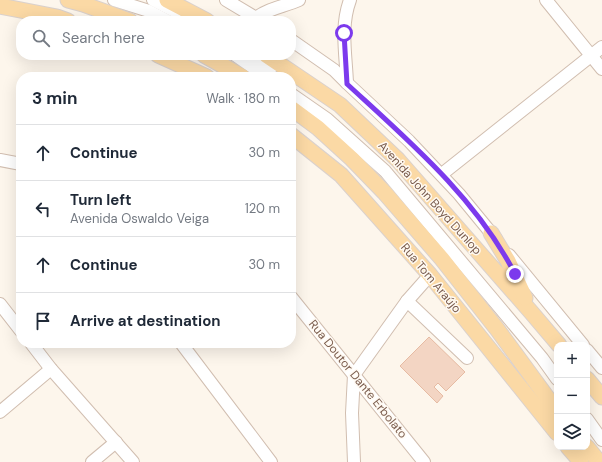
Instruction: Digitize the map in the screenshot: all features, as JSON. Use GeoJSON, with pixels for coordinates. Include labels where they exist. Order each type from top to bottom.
{"type":"FeatureCollection","features":[{"type":"Feature","properties":{"kind":"main road"},"geometry":{"type":"LineString","coordinates":[[68,0],[116,16]]}},
{"type":"Feature","properties":{"kind":"main road"},"geometry":{"type":"LineString","coordinates":[[167,0],[197,16]]}},
{"type":"Feature","properties":{"kind":"main road"},"geometry":{"type":"LineString","coordinates":[[0,6],[52,16]]}},
{"type":"Feature","properties":{"kind":"main road"},"geometry":{"type":"LineString","coordinates":[[169,60],[196,72]]}},
{"type":"Feature","properties":{"kind":"main road"},"geometry":{"type":"LineString","coordinates":[[213,60],[235,72]]}},
{"type":"Feature","properties":{"kind":"main road","name":"Avenida John Boyd Dunlop"},"geometry":{"type":"LineString","coordinates":[[273,60],[291,72]]}},
{"type":"Feature","properties":{"kind":"main road","name":"Avenida John Boyd Dunlop"},"geometry":{"type":"LineString","coordinates":[[296,75],[340,105],[398,160],[556,342]]}},
{"type":"Feature","properties":{"kind":"main road"},"geometry":{"type":"LineString","coordinates":[[296,112],[318,128],[352,159],[384,192],[442,259],[497,329],[554,407]]}},
{"type":"Feature","properties":{"kind":"main road","name":"Rua Tom Araújo"},"geometry":{"type":"LineString","coordinates":[[296,138],[341,175],[430,275],[554,430]]}},
{"type":"Feature","properties":{"kind":"main road"},"geometry":{"type":"LineString","coordinates":[[491,233],[508,261],[531,312]]}},
{"type":"Feature","properties":{"kind":"main road"},"geometry":{"type":"LineString","coordinates":[[590,383],[602,397]]}},
{"type":"Feature","properties":{"kind":"main road"},"geometry":{"type":"LineString","coordinates":[[570,450],[580,462]]}},
{"type":"Feature","properties":{"kind":"main road"},"geometry":{"type":"LineString","coordinates":[[589,450],[599,462]]}},
{"type":"Feature","properties":{"kind":"street"},"geometry":{"type":"LineString","coordinates":[[114,0],[149,11],[158,16]]}},
{"type":"Feature","properties":{"kind":"street"},"geometry":{"type":"LineString","coordinates":[[153,0],[183,16]]}},
{"type":"Feature","properties":{"kind":"street"},"geometry":{"type":"LineString","coordinates":[[226,0],[254,16]]}},
{"type":"Feature","properties":{"kind":"street"},"geometry":{"type":"LineString","coordinates":[[260,16],[262,12],[282,7],[298,0]]}},
{"type":"Feature","properties":{"kind":"street"},"geometry":{"type":"LineString","coordinates":[[347,84],[344,33],[350,0]]}},
{"type":"Feature","properties":{"kind":"street"},"geometry":{"type":"LineString","coordinates":[[546,0],[602,69]]}},
{"type":"Feature","properties":{"kind":"street"},"geometry":{"type":"LineString","coordinates":[[296,43],[334,70],[347,84],[410,141],[442,174],[581,342]]}},
{"type":"Feature","properties":{"kind":"street"},"geometry":{"type":"LineString","coordinates":[[442,174],[602,47]]}},
{"type":"Feature","properties":{"kind":"street"},"geometry":{"type":"LineString","coordinates":[[243,60],[260,72]]}},
{"type":"Feature","properties":{"kind":"street"},"geometry":{"type":"LineString","coordinates":[[262,60],[280,72]]}},
{"type":"Feature","properties":{"kind":"street"},"geometry":{"type":"LineString","coordinates":[[296,83],[334,109],[394,164],[554,350]]}},
{"type":"Feature","properties":{"kind":"street"},"geometry":{"type":"LineString","coordinates":[[296,97],[327,119],[385,172],[542,358],[556,378]]}},
{"type":"Feature","properties":{"kind":"street"},"geometry":{"type":"LineString","coordinates":[[0,160],[16,163]]}},
{"type":"Feature","properties":{"kind":"street"},"geometry":{"type":"LineString","coordinates":[[354,462],[352,413],[354,375],[407,301],[430,275]]}},
{"type":"Feature","properties":{"kind":"street"},"geometry":{"type":"LineString","coordinates":[[407,301],[468,358]]}},
{"type":"Feature","properties":{"kind":"street","name":"Rua Doutor Dante Erbolato"},"geometry":{"type":"LineString","coordinates":[[296,303],[424,462]]}},
{"type":"Feature","properties":{"kind":"street"},"geometry":{"type":"LineString","coordinates":[[0,304],[16,325]]}},
{"type":"Feature","properties":{"kind":"street"},"geometry":{"type":"LineString","coordinates":[[35,348],[51,369],[133,462]]}},
{"type":"Feature","properties":{"kind":"street"},"geometry":{"type":"LineString","coordinates":[[185,348],[272,462]]}},
{"type":"Feature","properties":{"kind":"street"},"geometry":{"type":"LineString","coordinates":[[590,354],[602,368]]}},
{"type":"Feature","properties":{"kind":"street"},"geometry":{"type":"LineString","coordinates":[[0,412],[51,369]]}},
{"type":"Feature","properties":{"kind":"street"},"geometry":{"type":"LineString","coordinates":[[590,393],[602,407]]}},
{"type":"Feature","properties":{"kind":"street"},"geometry":{"type":"LineString","coordinates":[[590,423],[602,440]]}},
{"type":"Feature","properties":{"kind":"street"},"geometry":{"type":"LineString","coordinates":[[92,462],[116,442]]}},
{"type":"Feature","properties":{"kind":"building"},"geometry":{"type":"Polygon","coordinates":[[[429,337],[465,372],[446,391],[438,383],[434,387],[443,396],[437,403],[400,366],[429,337]]]}},
{"type":"Feature","properties":{"kind":"route"},"geometry":{"type":"LineString","coordinates":[[344,33],[347,84],[410,141],[459,194],[491,233],[515,274]]}}]}
